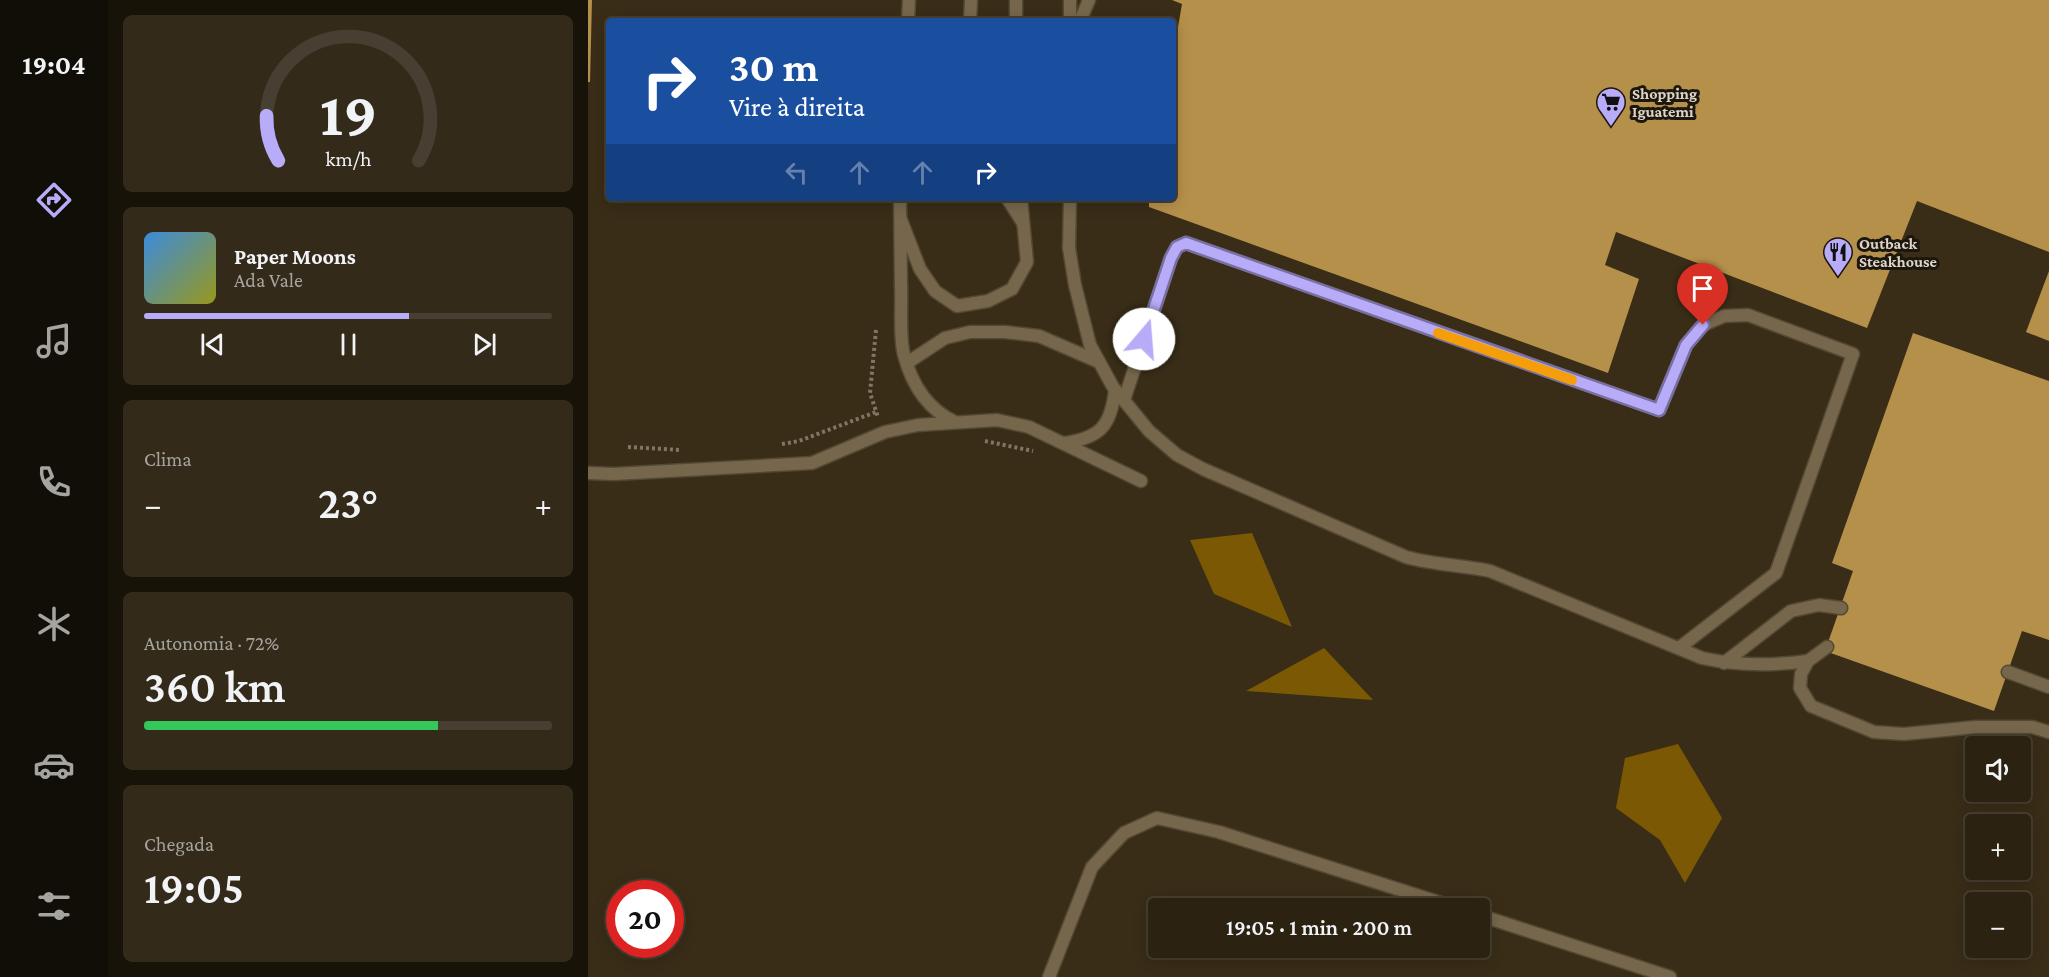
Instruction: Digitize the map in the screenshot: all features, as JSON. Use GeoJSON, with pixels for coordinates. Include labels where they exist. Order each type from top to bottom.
{"type":"FeatureCollection","features":[{"type":"Feature","properties":{"kind":"street"},"geometry":{"type":"LineString","coordinates":[[908,18],[909,0]]}},
{"type":"Feature","properties":{"kind":"street"},"geometry":{"type":"LineString","coordinates":[[970,18],[971,0]]}},
{"type":"Feature","properties":{"kind":"street"},"geometry":{"type":"LineString","coordinates":[[1016,0],[1016,18]]}},
{"type":"Feature","properties":{"kind":"street"},"geometry":{"type":"LineString","coordinates":[[1070,0],[1070,18]]}},
{"type":"Feature","properties":{"kind":"street"},"geometry":{"type":"LineString","coordinates":[[1081,18],[1089,0]]}},
{"type":"Feature","properties":{"kind":"street"},"geometry":{"type":"LineString","coordinates":[[900,201],[903,354],[925,402],[940,415],[956,423]]}},
{"type":"Feature","properties":{"kind":"street"},"geometry":{"type":"LineString","coordinates":[[1009,201],[1025,226]]}},
{"type":"Feature","properties":{"kind":"street"},"geometry":{"type":"LineString","coordinates":[[899,216],[920,269],[935,291],[957,306],[988,301],[1011,289],[1027,262],[1021,201]]}},
{"type":"Feature","properties":{"kind":"street"},"geometry":{"type":"LineString","coordinates":[[1070,201],[1069,248],[1087,336],[1099,362],[1119,395],[1149,431],[1177,455],[1248,490],[1406,557],[1426,563],[1490,572],[1702,658],[1724,663],[1755,665],[1808,661]]}},
{"type":"Feature","properties":{"kind":"street"},"geometry":{"type":"LineString","coordinates":[[1063,443],[1092,436],[1107,425],[1171,258],[1177,247],[1186,243],[1659,410],[1686,345],[1703,325],[1724,316],[1748,315],[1852,354],[1776,573],[1679,648]]}},
{"type":"Feature","properties":{"kind":"street"},"geometry":{"type":"LineString","coordinates":[[907,363],[945,338],[970,332],[1005,332],[1039,336],[1099,362]]}},
{"type":"Feature","properties":{"kind":"street"},"geometry":{"type":"LineString","coordinates":[[588,473],[614,474],[812,463],[885,432],[918,425],[998,420],[1029,427],[1141,481]]}},
{"type":"Feature","properties":{"kind":"street"},"geometry":{"type":"LineString","coordinates":[[1724,663],[1791,611],[1819,605],[1841,608]]}},
{"type":"Feature","properties":{"kind":"street"},"geometry":{"type":"LineString","coordinates":[[1827,647],[1808,661],[1801,674],[1800,688],[1811,706],[1874,732],[1904,734],[1976,727],[2032,727],[2049,732]]}},
{"type":"Feature","properties":{"kind":"street"},"geometry":{"type":"LineString","coordinates":[[2008,672],[2049,687]]}},
{"type":"Feature","properties":{"kind":"street"},"geometry":{"type":"LineString","coordinates":[[1049,977],[1092,867],[1124,833],[1157,818],[1219,832],[1426,898]]}},
{"type":"Feature","properties":{"kind":"street"},"geometry":{"type":"LineString","coordinates":[[1490,919],[1670,977]]}},
{"type":"Feature","properties":{"kind":"path"},"geometry":{"type":"LineString","coordinates":[[876,330],[870,393],[885,432]]}},
{"type":"Feature","properties":{"kind":"path"},"geometry":{"type":"LineString","coordinates":[[779,445],[800,441],[876,411]]}},
{"type":"Feature","properties":{"kind":"path"},"geometry":{"type":"LineString","coordinates":[[975,440],[996,442],[1039,453]]}},
{"type":"Feature","properties":{"kind":"path"},"geometry":{"type":"LineString","coordinates":[[628,447],[683,450]]}},
{"type":"Feature","properties":{"kind":"shaded area"},"geometry":{"type":"Polygon","coordinates":[[[1252,533],[1292,627],[1214,594],[1190,540],[1252,533]]]}},
{"type":"Feature","properties":{"kind":"shaded area"},"geometry":{"type":"Polygon","coordinates":[[[1324,648],[1373,700],[1246,691],[1324,648]]]}},
{"type":"Feature","properties":{"kind":"shaded area"},"geometry":{"type":"Polygon","coordinates":[[[1678,744],[1722,818],[1685,883],[1660,840],[1616,808],[1625,758],[1678,744]]]}},
{"type":"Feature","properties":{"kind":"building"},"geometry":{"type":"Polygon","coordinates":[[[588,0],[592,0],[590,82],[588,82],[588,0]]]}},
{"type":"Feature","properties":{"kind":"building","name":"Shopping Iguatemi"},"geometry":{"type":"Polygon","coordinates":[[[1172,0],[2049,0],[2049,252],[1917,201],[1867,328],[1616,232],[1605,265],[1639,279],[1608,373],[1149,207],[1149,201],[1176,201],[1176,39],[1182,4],[1172,0]]]}},
{"type":"Feature","properties":{"kind":"building"},"geometry":{"type":"Polygon","coordinates":[[[2049,271],[2049,341],[2026,332],[2049,271]]]}},
{"type":"Feature","properties":{"kind":"building"},"geometry":{"type":"Polygon","coordinates":[[[1913,333],[2049,381],[2049,640],[2022,631],[1994,711],[1825,651],[1853,571],[1832,563],[1913,333]]]}},
{"type":"Feature","properties":{"kind":"slow traffic"},"geometry":{"type":"LineString","coordinates":[[1438,333],[1572,380]]}},
{"type":"Feature","properties":{"kind":"place","name":"Shopping Iguatemi"},"geometry":{"type":"Point","coordinates":[1611,128]}},
{"type":"Feature","properties":{"kind":"place","name":"Outback Steakhouse"},"geometry":{"type":"Point","coordinates":[1838,278]}},
{"type":"Feature","properties":{"kind":"route"},"geometry":{"type":"LineString","coordinates":[[1144,339],[1171,258],[1177,247],[1186,243],[1659,410],[1686,345],[1703,325]]}}]}
